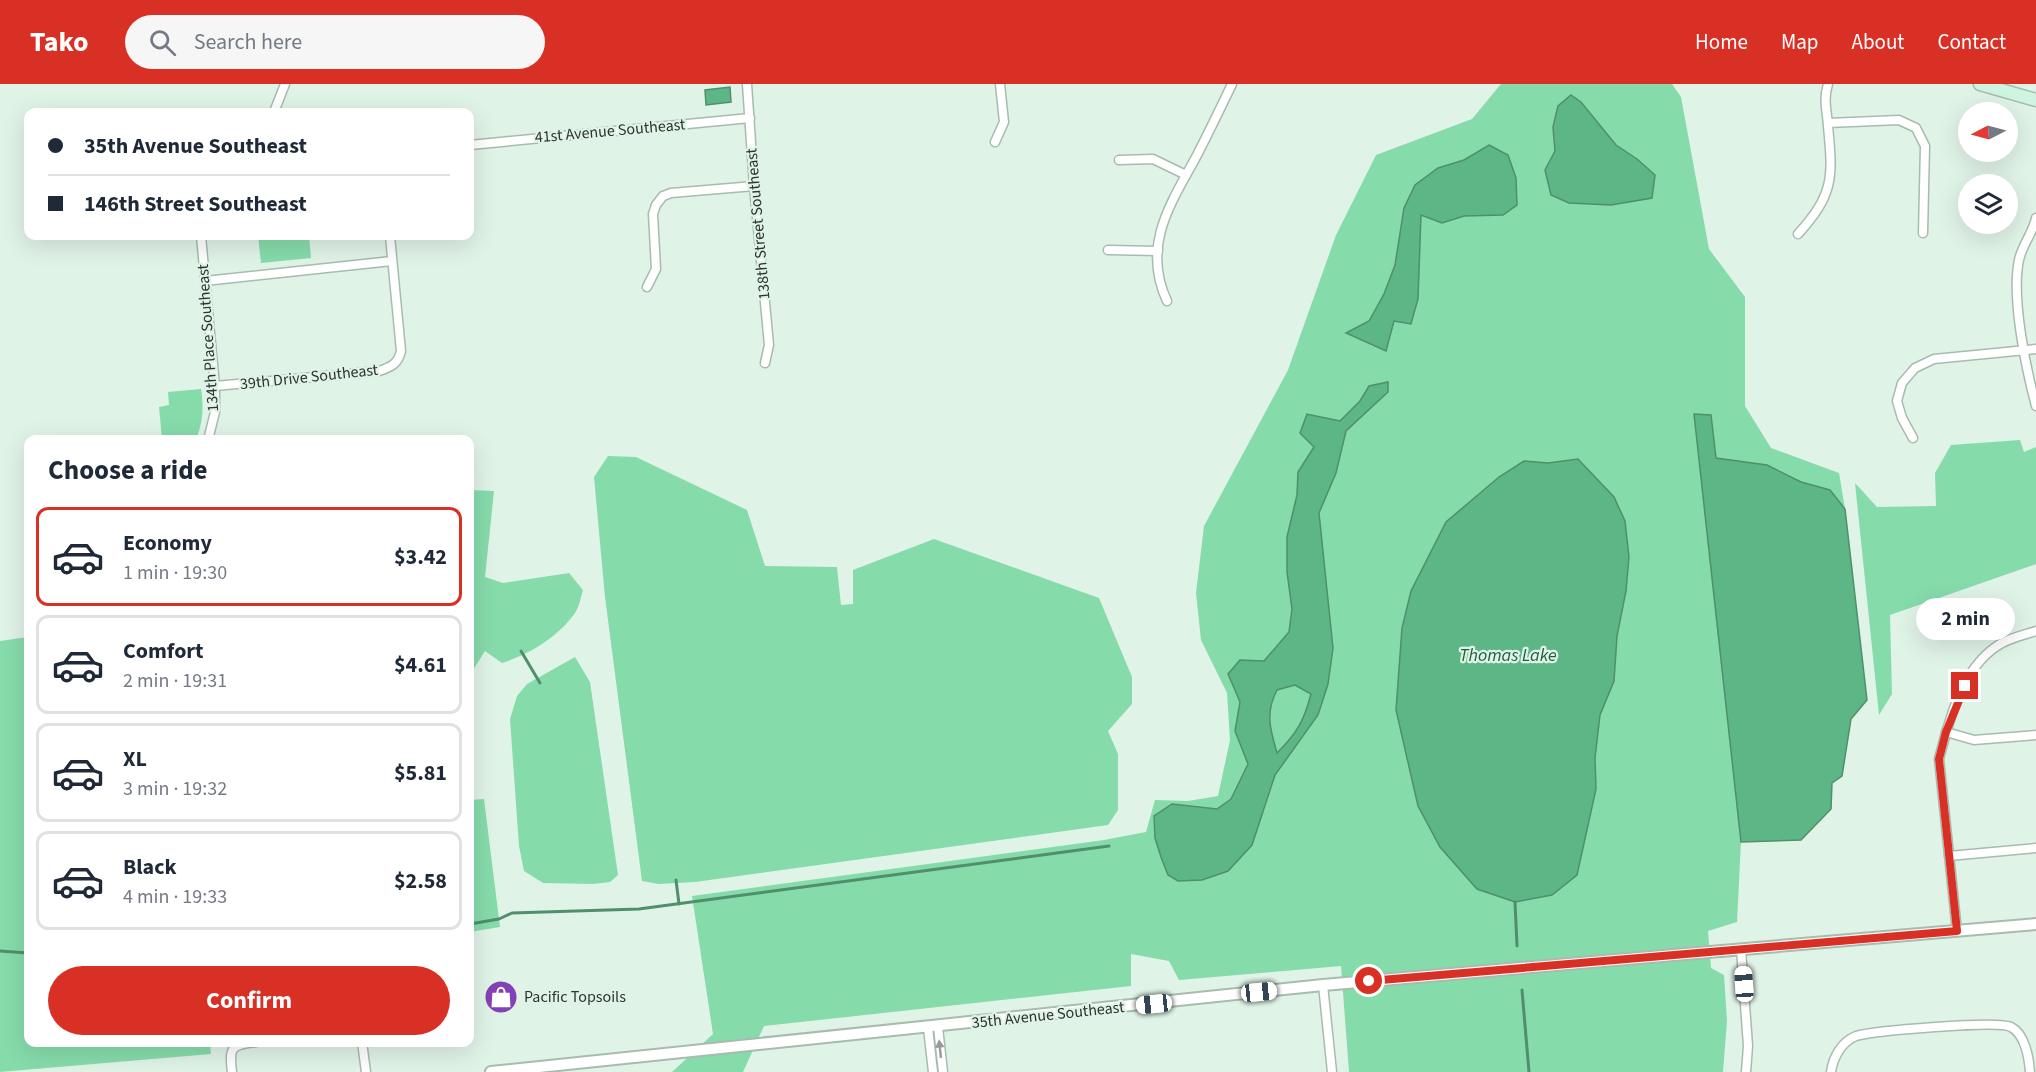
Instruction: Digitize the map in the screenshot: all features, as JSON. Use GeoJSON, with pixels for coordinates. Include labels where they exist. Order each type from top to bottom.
{"type":"FeatureCollection","features":[{"type":"Feature","properties":{"kind":"main road"},"geometry":{"type":"LineString","coordinates":[[1980,84],[2036,100]]}},
{"type":"Feature","properties":{"kind":"street"},"geometry":{"type":"LineString","coordinates":[[276,108],[285,84]]}},
{"type":"Feature","properties":{"kind":"street","name":"138th Street Southeast"},"geometry":{"type":"LineString","coordinates":[[747,84],[769,345],[765,363]]}},
{"type":"Feature","properties":{"kind":"street"},"geometry":{"type":"LineString","coordinates":[[994,142],[1004,122],[1000,84]]}},
{"type":"Feature","properties":{"kind":"street"},"geometry":{"type":"LineString","coordinates":[[1167,301],[1159,284],[1158,250],[1167,208],[1232,84]]}},
{"type":"Feature","properties":{"kind":"street"},"geometry":{"type":"LineString","coordinates":[[1798,234],[1815,216],[1829,189],[1831,161],[1824,97],[1827,84]]}},
{"type":"Feature","properties":{"kind":"street","name":"41st Avenue Southeast"},"geometry":{"type":"LineString","coordinates":[[474,145],[750,118]]}},
{"type":"Feature","properties":{"kind":"street"},"geometry":{"type":"LineString","coordinates":[[1828,123],[1899,120],[1916,128],[1925,146],[1923,232]]}},
{"type":"Feature","properties":{"kind":"street"},"geometry":{"type":"LineString","coordinates":[[1119,160],[1154,159],[1186,175]]}},
{"type":"Feature","properties":{"kind":"street"},"geometry":{"type":"LineString","coordinates":[[647,287],[656,270],[652,214],[663,196],[670,193],[754,186]]}},
{"type":"Feature","properties":{"kind":"street"},"geometry":{"type":"LineString","coordinates":[[2036,218],[2035,231],[2019,259],[2016,290],[2028,375],[2036,406]]}},
{"type":"Feature","properties":{"kind":"street","name":"134th Place Southeast"},"geometry":{"type":"LineString","coordinates":[[201,240],[215,386],[215,412],[209,435]]}},
{"type":"Feature","properties":{"kind":"street"},"geometry":{"type":"LineString","coordinates":[[205,281],[392,261],[390,240]]}},
{"type":"Feature","properties":{"kind":"street"},"geometry":{"type":"LineString","coordinates":[[1108,250],[1158,250]]}},
{"type":"Feature","properties":{"kind":"street","name":"39th Drive Southeast"},"geometry":{"type":"LineString","coordinates":[[215,386],[379,371],[394,366],[401,351],[392,261]]}},
{"type":"Feature","properties":{"kind":"street"},"geometry":{"type":"LineString","coordinates":[[1913,438],[1902,418],[1897,401],[1902,383],[1915,368],[1934,359],[2036,349]]}},
{"type":"Feature","properties":{"kind":"street"},"geometry":{"type":"LineString","coordinates":[[1957,931],[1939,759],[1946,732],[1958,699],[1984,655],[2000,644],[2036,631]]}},
{"type":"Feature","properties":{"kind":"street"},"geometry":{"type":"LineString","coordinates":[[1946,732],[1974,740],[2036,735]]}},
{"type":"Feature","properties":{"kind":"street"},"geometry":{"type":"LineString","coordinates":[[1949,856],[2036,848]]}},
{"type":"Feature","properties":{"kind":"street","name":"35th Avenue Southeast"},"geometry":{"type":"LineString","coordinates":[[491,1072],[544,1070],[1323,985],[2036,924]]}},
{"type":"Feature","properties":{"kind":"street"},"geometry":{"type":"LineString","coordinates":[[1741,949],[1748,1046],[1746,1072]]}},
{"type":"Feature","properties":{"kind":"street"},"geometry":{"type":"LineString","coordinates":[[1323,985],[1332,1072]]}},
{"type":"Feature","properties":{"kind":"street"},"geometry":{"type":"LineString","coordinates":[[1831,1072],[1836,1052],[1855,1036],[1988,1023],[2011,1027],[2023,1040],[2030,1072]]}},
{"type":"Feature","properties":{"kind":"street"},"geometry":{"type":"LineString","coordinates":[[933,1027],[933,1072]]}},
{"type":"Feature","properties":{"kind":"street"},"geometry":{"type":"LineString","coordinates":[[933,1027],[943,1072]]}},
{"type":"Feature","properties":{"kind":"street"},"geometry":{"type":"LineString","coordinates":[[232,1072],[230,1055],[234,1047]]}},
{"type":"Feature","properties":{"kind":"street"},"geometry":{"type":"LineString","coordinates":[[363,1047],[366,1072]]}},
{"type":"Feature","properties":{"kind":"shaded area"},"geometry":{"type":"Polygon","coordinates":[[[1501,84],[1672,84],[1681,97],[1709,249],[1745,297],[1745,406],[1771,448],[1839,473],[1845,509],[1830,490],[1801,482],[1767,465],[1716,458],[1711,416],[1741,842],[1737,922],[1708,931],[1711,968],[1724,975],[1727,1021],[1723,1072],[1349,1072],[1341,966],[1179,980],[1169,961],[1131,954],[1131,986],[764,1026],[743,1072],[672,1072],[713,1034],[692,896],[1104,840],[1146,832],[1155,800],[1188,801],[1218,796],[1230,740],[1227,693],[1201,640],[1196,593],[1204,526],[1288,370],[1336,235],[1376,155],[1472,119],[1501,84]],[[1579,459],[1548,463],[1524,461],[1446,522],[1411,591],[1402,628],[1396,710],[1418,806],[1577,875],[1596,789],[1595,758],[1600,715],[1614,681],[1617,636],[1626,591],[1629,557],[1614,497],[1579,459]]]}},
{"type":"Feature","properties":{"kind":"shaded area"},"geometry":{"type":"Polygon","coordinates":[[[258,240],[309,240],[311,258],[261,263],[258,240]]]}},
{"type":"Feature","properties":{"kind":"shaded area"},"geometry":{"type":"Polygon","coordinates":[[[201,389],[202,415],[197,435],[162,435],[159,407],[169,405],[168,392],[201,389]]]}},
{"type":"Feature","properties":{"kind":"shaded area"},"geometry":{"type":"Polygon","coordinates":[[[2020,440],[2024,452],[2036,447],[2036,564],[1890,615],[1892,694],[1879,715],[1855,483],[1877,507],[1936,506],[1935,473],[1951,445],[2020,440]]]}},
{"type":"Feature","properties":{"kind":"shaded area"},"geometry":{"type":"Polygon","coordinates":[[[608,456],[636,457],[747,510],[765,566],[837,567],[841,605],[853,604],[853,570],[934,539],[1099,598],[1132,677],[1132,704],[1108,731],[1118,754],[1118,810],[1108,825],[695,882],[659,884],[642,881],[605,597],[594,477],[608,456]]]}},
{"type":"Feature","properties":{"kind":"shaded area"},"geometry":{"type":"Polygon","coordinates":[[[474,490],[494,491],[485,577],[503,583],[569,573],[583,590],[575,613],[543,644],[502,663],[485,651],[474,668],[474,490]]]}},
{"type":"Feature","properties":{"kind":"shaded area"},"geometry":{"type":"Polygon","coordinates":[[[24,638],[24,1047],[210,1047],[211,1054],[0,1072],[0,641],[24,638]]]}},
{"type":"Feature","properties":{"kind":"shaded area"},"geometry":{"type":"Polygon","coordinates":[[[575,657],[590,682],[618,875],[610,882],[594,884],[543,883],[524,871],[519,846],[510,719],[517,696],[527,684],[575,657]]]}},
{"type":"Feature","properties":{"kind":"shaded area"},"geometry":{"type":"Polygon","coordinates":[[[484,799],[500,927],[474,931],[474,800],[484,799]]]}},
{"type":"Feature","properties":{"kind":"water"},"geometry":{"type":"Polygon","coordinates":[[[730,87],[731,102],[706,105],[705,90],[730,87]]]}},
{"type":"Feature","properties":{"kind":"water"},"geometry":{"type":"Polygon","coordinates":[[[1571,95],[1581,102],[1616,145],[1655,175],[1652,198],[1611,205],[1569,203],[1551,195],[1545,170],[1555,151],[1553,127],[1558,106],[1571,95]]]}},
{"type":"Feature","properties":{"kind":"water"},"geometry":{"type":"Polygon","coordinates":[[[1489,145],[1508,155],[1516,178],[1517,205],[1503,215],[1464,216],[1442,223],[1421,215],[1418,299],[1411,324],[1394,321],[1386,351],[1346,333],[1369,321],[1384,294],[1395,265],[1404,208],[1415,185],[1438,168],[1464,160],[1489,145]]]}},
{"type":"Feature","properties":{"kind":"water"},"geometry":{"type":"Polygon","coordinates":[[[1388,382],[1388,392],[1346,431],[1336,473],[1319,513],[1333,648],[1328,684],[1318,715],[1275,775],[1252,845],[1228,871],[1202,880],[1178,881],[1168,875],[1161,857],[1155,838],[1154,816],[1172,804],[1217,809],[1231,799],[1248,764],[1235,731],[1240,702],[1228,674],[1240,660],[1264,661],[1289,632],[1292,609],[1287,572],[1287,537],[1297,495],[1298,472],[1314,447],[1300,433],[1307,414],[1340,421],[1360,401],[1369,386],[1388,382]],[[1295,685],[1277,690],[1271,706],[1270,721],[1277,753],[1299,726],[1311,694],[1295,685]]]}},
{"type":"Feature","properties":{"kind":"water"},"geometry":{"type":"Polygon","coordinates":[[[1694,414],[1711,415],[1716,458],[1767,465],[1801,482],[1830,490],[1845,509],[1867,700],[1851,719],[1842,776],[1832,783],[1831,809],[1801,840],[1741,842],[1694,414]]]}},
{"type":"Feature","properties":{"kind":"water","name":"Thomas Lake"},"geometry":{"type":"Polygon","coordinates":[[[1578,459],[1614,497],[1625,521],[1629,557],[1626,591],[1617,636],[1614,681],[1600,715],[1595,758],[1596,789],[1577,875],[1552,895],[1515,902],[1477,889],[1440,847],[1418,806],[1396,710],[1402,628],[1411,591],[1446,522],[1499,477],[1524,461],[1548,463],[1578,459]]]}},
{"type":"Feature","properties":{"kind":"waterway"},"geometry":{"type":"LineString","coordinates":[[521,651],[540,683]]}},
{"type":"Feature","properties":{"kind":"waterway"},"geometry":{"type":"LineString","coordinates":[[474,923],[499,919],[512,913],[639,909],[1109,846]]}},
{"type":"Feature","properties":{"kind":"waterway"},"geometry":{"type":"LineString","coordinates":[[676,880],[679,904]]}},
{"type":"Feature","properties":{"kind":"waterway"},"geometry":{"type":"LineString","coordinates":[[1515,902],[1517,946]]}},
{"type":"Feature","properties":{"kind":"waterway"},"geometry":{"type":"LineString","coordinates":[[0,951],[24,953]]}},
{"type":"Feature","properties":{"kind":"waterway"},"geometry":{"type":"LineString","coordinates":[[1522,990],[1529,1072]]}},
{"type":"Feature","properties":{"kind":"place","name":"Pacific Topsoils"},"geometry":{"type":"Point","coordinates":[501,997]}},
{"type":"Feature","properties":{"kind":"route"},"geometry":{"type":"LineString","coordinates":[[1369,981],[1957,931],[1939,759],[1946,732],[1965,686]]}}]}
